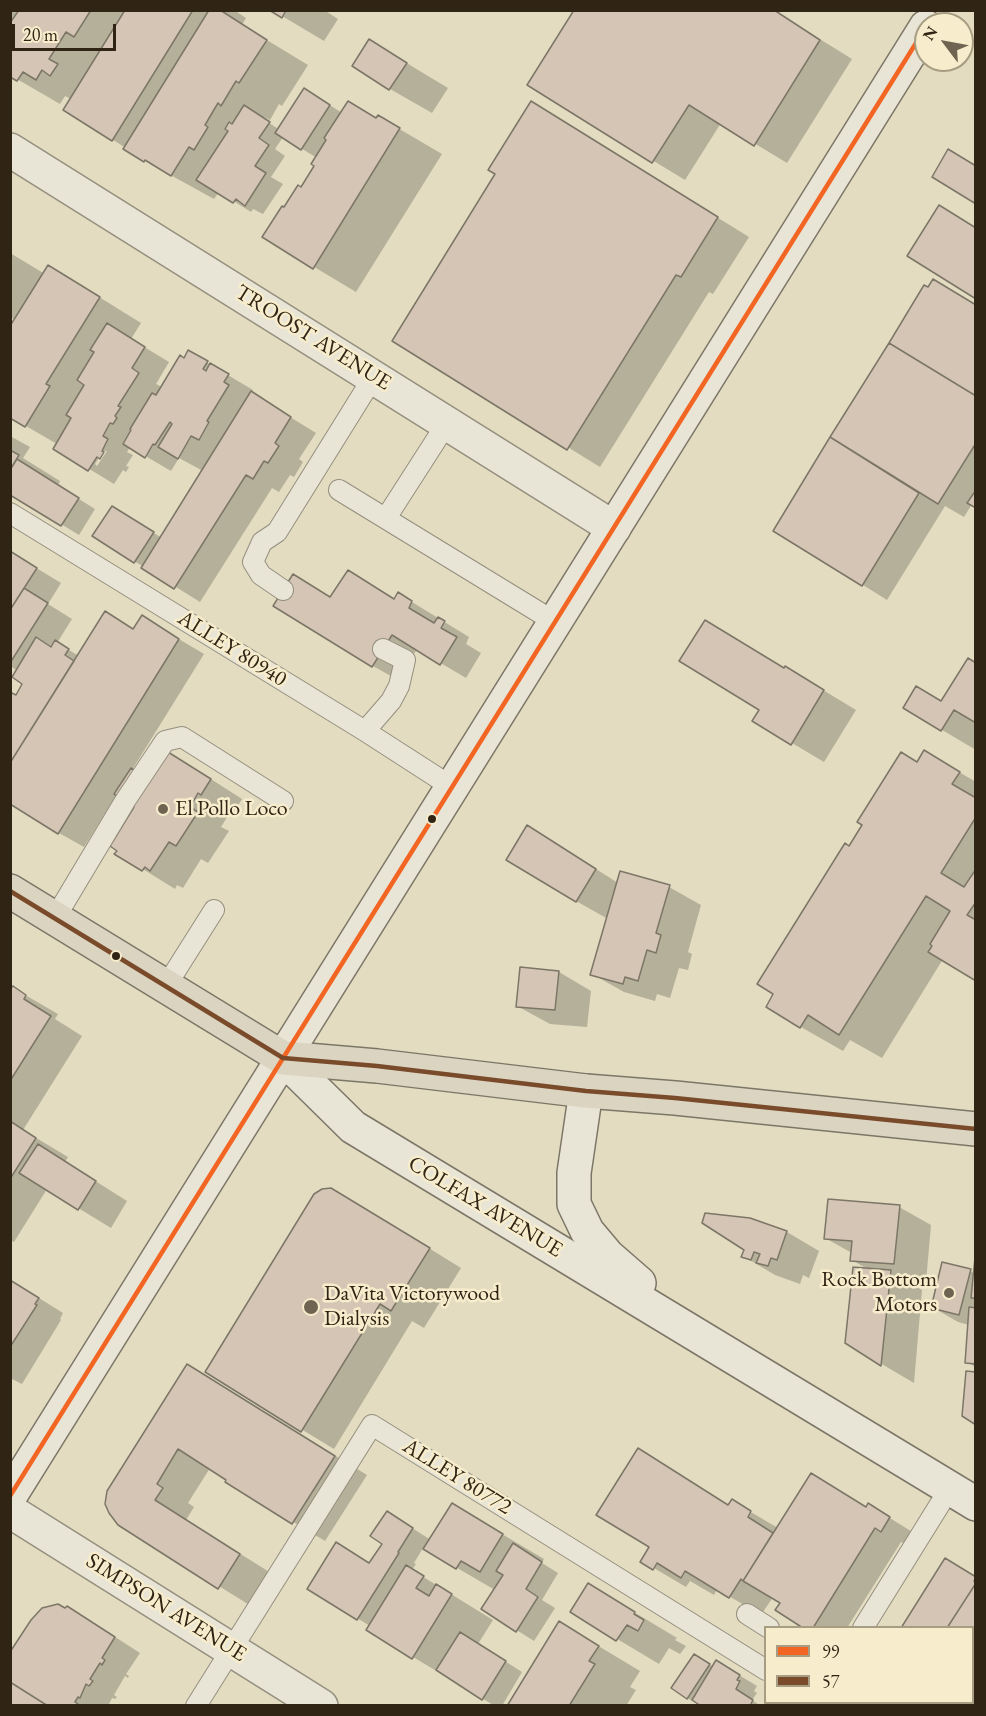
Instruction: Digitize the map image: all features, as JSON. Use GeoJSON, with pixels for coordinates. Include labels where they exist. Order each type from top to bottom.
{"type":"FeatureCollection","features":[{"type":"Feature","properties":{"kind":"main road"},"geometry":{"type":"LineString","coordinates":[[10,1496],[914,47]]}},
{"type":"Feature","properties":{"kind":"main road","name":"TROOST AVENUE"},"geometry":{"type":"LineString","coordinates":[[10,150],[614,528]]}},
{"type":"Feature","properties":{"kind":"main road"},"geometry":{"type":"LineString","coordinates":[[10,891],[284,1058],[377,1066],[586,1091],[975,1129]]}},
{"type":"Feature","properties":{"kind":"main road","name":"COLFAX AVENUE"},"geometry":{"type":"LineString","coordinates":[[284,1058],[353,1126],[963,1496]]}},
{"type":"Feature","properties":{"kind":"main road","name":"COLFAX AVENUE"},"geometry":{"type":"LineString","coordinates":[[586,1091],[574,1173],[574,1204],[587,1231],[608,1256],[702,1337]]}},
{"type":"Feature","properties":{"kind":"main road","name":"SIMPSON AVENUE"},"geometry":{"type":"LineString","coordinates":[[10,1511],[321,1706]]}},
{"type":"Feature","properties":{"kind":"lane"},"geometry":{"type":"LineString","coordinates":[[283,590],[261,575],[253,562],[262,542],[277,532],[374,376]]}},
{"type":"Feature","properties":{"kind":"lane"},"geometry":{"type":"LineString","coordinates":[[387,518],[447,423]]}},
{"type":"Feature","properties":{"kind":"lane"},"geometry":{"type":"LineString","coordinates":[[339,489],[555,622]]}},
{"type":"Feature","properties":{"kind":"lane","name":"ALLEY 80940"},"geometry":{"type":"LineString","coordinates":[[10,513],[452,787]]}},
{"type":"Feature","properties":{"kind":"lane"},"geometry":{"type":"LineString","coordinates":[[365,731],[391,701],[399,686],[405,660],[383,649]]}},
{"type":"Feature","properties":{"kind":"lane"},"geometry":{"type":"LineString","coordinates":[[55,918],[125,801],[165,741],[182,737],[283,801]]}},
{"type":"Feature","properties":{"kind":"lane"},"geometry":{"type":"LineString","coordinates":[[166,986],[214,910]]}},
{"type":"Feature","properties":{"kind":"lane","name":"ALLEY 80772"},"geometry":{"type":"LineString","coordinates":[[232,1649],[372,1425],[764,1669]]}},
{"type":"Feature","properties":{"kind":"lane"},"geometry":{"type":"LineString","coordinates":[[865,1626],[963,1496]]}},
{"type":"Feature","properties":{"kind":"lane"},"geometry":{"type":"LineString","coordinates":[[747,1614],[766,1626]]}},
{"type":"Feature","properties":{"kind":"lane"},"geometry":{"type":"LineString","coordinates":[[196,1706],[232,1649]]}},
{"type":"Feature","properties":{"kind":"building"},"geometry":{"type":"Polygon","coordinates":[[[19,10],[91,10],[74,37],[66,32],[49,59],[58,64],[50,76],[42,70],[36,80],[23,72],[17,81],[10,77],[10,23],[19,10]]]}},
{"type":"Feature","properties":{"kind":"building"},"geometry":{"type":"Polygon","coordinates":[[[125,10],[193,10],[112,141],[63,110],[125,10]]]}},
{"type":"Feature","properties":{"kind":"building"},"geometry":{"type":"Polygon","coordinates":[[[209,10],[220,10],[267,40],[239,83],[236,81],[221,106],[218,103],[205,125],[208,127],[194,150],[189,147],[171,176],[123,149],[209,10]]]}},
{"type":"Feature","properties":{"kind":"building"},"geometry":{"type":"Polygon","coordinates":[[[269,10],[286,10],[282,18],[269,10]]]}},
{"type":"Feature","properties":{"kind":"building"},"geometry":{"type":"Polygon","coordinates":[[[574,10],[774,10],[820,40],[754,146],[689,105],[652,163],[527,85],[574,10]]]}},
{"type":"Feature","properties":{"kind":"building"},"geometry":{"type":"Polygon","coordinates":[[[369,39],[407,63],[389,90],[352,66],[369,39]]]}},
{"type":"Feature","properties":{"kind":"building"},"geometry":{"type":"Polygon","coordinates":[[[304,88],[330,105],[301,150],[275,133],[304,88]]]}},
{"type":"Feature","properties":{"kind":"building"},"geometry":{"type":"Polygon","coordinates":[[[348,101],[376,118],[378,115],[400,128],[313,269],[262,237],[298,185],[301,187],[314,166],[311,164],[326,140],[324,138],[348,101]]]}},
{"type":"Feature","properties":{"kind":"building"},"geometry":{"type":"Polygon","coordinates":[[[531,101],[718,217],[681,277],[676,275],[567,450],[392,341],[495,174],[488,170],[531,101]]]}},
{"type":"Feature","properties":{"kind":"building"},"geometry":{"type":"Polygon","coordinates":[[[244,105],[270,122],[259,138],[269,145],[255,166],[266,173],[245,206],[236,199],[233,203],[196,180],[228,131],[225,129],[229,122],[232,124],[244,105]]]}},
{"type":"Feature","properties":{"kind":"building"},"geometry":{"type":"Polygon","coordinates":[[[948,149],[976,166],[976,204],[932,177],[948,149]]]}},
{"type":"Feature","properties":{"kind":"building"},"geometry":{"type":"Polygon","coordinates":[[[939,205],[976,228],[976,299],[907,256],[939,205]]]}},
{"type":"Feature","properties":{"kind":"building"},"geometry":{"type":"Polygon","coordinates":[[[48,265],[100,297],[46,384],[50,386],[25,427],[10,418],[10,326],[48,265]]]}},
{"type":"Feature","properties":{"kind":"building"},"geometry":{"type":"Polygon","coordinates":[[[933,279],[976,305],[976,396],[889,343],[924,285],[928,287],[933,279]]]}},
{"type":"Feature","properties":{"kind":"building"},"geometry":{"type":"Polygon","coordinates":[[[107,323],[145,347],[132,368],[139,373],[118,406],[121,407],[115,416],[117,418],[113,424],[110,423],[103,436],[108,439],[102,451],[104,452],[100,459],[97,457],[88,471],[53,449],[71,418],[66,415],[84,385],[77,380],[94,352],[90,350],[107,323]]]}},
{"type":"Feature","properties":{"kind":"building"},"geometry":{"type":"Polygon","coordinates":[[[889,343],[976,396],[976,443],[938,504],[830,437],[889,343]]]}},
{"type":"Feature","properties":{"kind":"building"},"geometry":{"type":"Polygon","coordinates":[[[188,350],[208,361],[203,369],[206,371],[210,363],[229,374],[224,382],[229,385],[207,421],[209,422],[199,440],[191,436],[178,459],[158,447],[172,424],[170,422],[145,458],[123,444],[152,393],[156,395],[180,355],[184,358],[188,350]]]}},
{"type":"Feature","properties":{"kind":"building"},"geometry":{"type":"Polygon","coordinates":[[[251,391],[291,417],[275,443],[279,446],[268,463],[264,461],[253,479],[246,475],[174,589],[141,568],[251,391]]]}},
{"type":"Feature","properties":{"kind":"building"},"geometry":{"type":"Polygon","coordinates":[[[830,437],[919,493],[862,586],[773,531],[830,437]]]}},
{"type":"Feature","properties":{"kind":"building"},"geometry":{"type":"Polygon","coordinates":[[[10,450],[19,455],[10,470],[10,450]]]}},
{"type":"Feature","properties":{"kind":"building"},"geometry":{"type":"Polygon","coordinates":[[[17,459],[79,498],[61,526],[10,495],[10,470],[17,459]]]}},
{"type":"Feature","properties":{"kind":"building"},"geometry":{"type":"Polygon","coordinates":[[[976,490],[976,508],[967,503],[976,490]]]}},
{"type":"Feature","properties":{"kind":"building"},"geometry":{"type":"Polygon","coordinates":[[[112,506],[154,532],[134,563],[92,536],[112,506]]]}},
{"type":"Feature","properties":{"kind":"building"},"geometry":{"type":"Polygon","coordinates":[[[10,551],[37,568],[10,610],[10,551]]]}},
{"type":"Feature","properties":{"kind":"building"},"geometry":{"type":"Polygon","coordinates":[[[348,570],[394,599],[398,592],[412,601],[409,608],[434,623],[438,617],[445,621],[441,628],[457,637],[440,665],[392,635],[372,667],[273,606],[293,574],[330,597],[348,570]]]}},
{"type":"Feature","properties":{"kind":"building"},"geometry":{"type":"Polygon","coordinates":[[[24,588],[48,603],[10,663],[10,610],[24,588]]]}},
{"type":"Feature","properties":{"kind":"building"},"geometry":{"type":"Polygon","coordinates":[[[105,611],[133,629],[142,615],[179,639],[58,834],[10,804],[10,763],[105,611]]]}},
{"type":"Feature","properties":{"kind":"building"},"geometry":{"type":"Polygon","coordinates":[[[705,620],[824,690],[791,745],[752,721],[759,710],[679,661],[705,620]]]}},
{"type":"Feature","properties":{"kind":"building"},"geometry":{"type":"Polygon","coordinates":[[[36,637],[51,647],[55,640],[69,649],[65,655],[74,661],[10,763],[10,692],[16,695],[22,684],[12,677],[36,637]]]}},
{"type":"Feature","properties":{"kind":"building"},"geometry":{"type":"Polygon","coordinates":[[[968,658],[976,663],[976,723],[954,710],[941,731],[903,708],[916,686],[941,701],[968,658]]]}},
{"type":"Feature","properties":{"kind":"building"},"geometry":{"type":"Polygon","coordinates":[[[924,750],[960,772],[952,784],[976,798],[976,817],[941,873],[964,887],[976,869],[976,902],[967,915],[976,920],[976,981],[928,952],[932,946],[930,944],[950,911],[926,896],[839,1035],[808,1015],[800,1028],[766,1007],[773,994],[757,984],[845,843],[849,846],[862,825],[857,822],[901,752],[917,762],[924,750]]]}},
{"type":"Feature","properties":{"kind":"building","name":"El Pollo Loco"},"geometry":{"type":"Polygon","coordinates":[[[168,752],[211,779],[201,795],[198,793],[190,807],[198,812],[176,846],[169,842],[150,871],[145,867],[142,871],[114,854],[117,851],[110,846],[134,807],[114,794],[131,768],[150,780],[168,752]]]}},
{"type":"Feature","properties":{"kind":"building"},"geometry":{"type":"Polygon","coordinates":[[[527,825],[596,869],[576,902],[506,860],[527,825]]]}},
{"type":"Feature","properties":{"kind":"building"},"geometry":{"type":"Polygon","coordinates":[[[620,871],[670,885],[656,933],[661,935],[656,953],[647,950],[638,981],[625,977],[623,984],[590,975],[620,871]]]}},
{"type":"Feature","properties":{"kind":"building"},"geometry":{"type":"Polygon","coordinates":[[[520,967],[559,971],[555,1010],[516,1007],[520,967]]]}},
{"type":"Feature","properties":{"kind":"building"},"geometry":{"type":"Polygon","coordinates":[[[13,986],[26,995],[24,999],[51,1016],[10,1081],[10,989],[13,986]]]}},
{"type":"Feature","properties":{"kind":"building"},"geometry":{"type":"Polygon","coordinates":[[[10,1121],[36,1138],[10,1179],[10,1121]]]}},
{"type":"Feature","properties":{"kind":"building"},"geometry":{"type":"Polygon","coordinates":[[[38,1144],[96,1181],[78,1210],[19,1173],[38,1144]]]}},
{"type":"Feature","properties":{"kind":"building","name":"DaVita Victorywood Dialysis"},"geometry":{"type":"Polygon","coordinates":[[[331,1188],[430,1248],[391,1311],[380,1304],[301,1432],[205,1372],[314,1194],[322,1189],[331,1188]]]}},
{"type":"Feature","properties":{"kind":"building"},"geometry":{"type":"Polygon","coordinates":[[[828,1199],[900,1205],[894,1264],[850,1261],[852,1241],[824,1239],[828,1199]]]}},
{"type":"Feature","properties":{"kind":"building"},"geometry":{"type":"Polygon","coordinates":[[[705,1213],[750,1218],[787,1231],[777,1260],[771,1258],[768,1266],[756,1263],[760,1254],[754,1252],[751,1260],[741,1257],[744,1250],[702,1223],[705,1213]]]}},
{"type":"Feature","properties":{"kind":"building"},"geometry":{"type":"Polygon","coordinates":[[[976,1247],[976,1298],[971,1298],[976,1247]]]}},
{"type":"Feature","properties":{"kind":"building"},"geometry":{"type":"Polygon","coordinates":[[[942,1262],[971,1269],[959,1315],[931,1308],[942,1262]]]}},
{"type":"Feature","properties":{"kind":"building"},"geometry":{"type":"Polygon","coordinates":[[[853,1267],[891,1270],[881,1366],[845,1343],[853,1267]]]}},
{"type":"Feature","properties":{"kind":"building"},"geometry":{"type":"Polygon","coordinates":[[[10,1280],[39,1298],[35,1304],[37,1305],[10,1347],[10,1280]]]}},
{"type":"Feature","properties":{"kind":"building"},"geometry":{"type":"Polygon","coordinates":[[[969,1307],[976,1308],[976,1364],[965,1363],[969,1307]]]}},
{"type":"Feature","properties":{"kind":"building"},"geometry":{"type":"Polygon","coordinates":[[[187,1364],[335,1456],[292,1524],[178,1449],[157,1484],[163,1488],[155,1500],[240,1554],[218,1589],[118,1525],[105,1504],[107,1491],[187,1364]]]}},
{"type":"Feature","properties":{"kind":"building"},"geometry":{"type":"Polygon","coordinates":[[[966,1371],[976,1372],[976,1425],[962,1416],[966,1371]]]}},
{"type":"Feature","properties":{"kind":"building"},"geometry":{"type":"Polygon","coordinates":[[[638,1448],[728,1505],[732,1499],[751,1511],[748,1517],[773,1533],[743,1581],[741,1579],[729,1598],[685,1571],[681,1578],[657,1563],[653,1570],[640,1562],[649,1547],[596,1515],[638,1448]]]}},
{"type":"Feature","properties":{"kind":"building"},"geometry":{"type":"Polygon","coordinates":[[[811,1473],[866,1507],[868,1503],[890,1517],[881,1532],[875,1528],[814,1626],[800,1626],[775,1610],[780,1603],[743,1581],[811,1473]]]}},
{"type":"Feature","properties":{"kind":"building"},"geometry":{"type":"Polygon","coordinates":[[[452,1503],[503,1534],[480,1572],[461,1561],[456,1569],[423,1549],[452,1503]]]}},
{"type":"Feature","properties":{"kind":"building"},"geometry":{"type":"Polygon","coordinates":[[[387,1511],[413,1528],[357,1620],[307,1589],[336,1542],[369,1563],[382,1544],[370,1536],[387,1511]]]}},
{"type":"Feature","properties":{"kind":"building"},"geometry":{"type":"Polygon","coordinates":[[[513,1543],[542,1562],[526,1589],[538,1597],[516,1632],[481,1609],[503,1575],[496,1571],[513,1543]]]}},
{"type":"Feature","properties":{"kind":"building"},"geometry":{"type":"Polygon","coordinates":[[[945,1558],[976,1577],[974,1581],[976,1583],[948,1626],[902,1626],[945,1558]]]}},
{"type":"Feature","properties":{"kind":"building"},"geometry":{"type":"Polygon","coordinates":[[[406,1565],[424,1576],[416,1588],[429,1596],[436,1584],[452,1594],[412,1659],[366,1630],[406,1565]]]}},
{"type":"Feature","properties":{"kind":"building"},"geometry":{"type":"Polygon","coordinates":[[[588,1583],[644,1620],[638,1631],[627,1625],[616,1641],[570,1612],[588,1583]]]}},
{"type":"Feature","properties":{"kind":"building"},"geometry":{"type":"Polygon","coordinates":[[[976,1583],[976,1658],[974,1660],[974,1626],[948,1626],[976,1583]]]}},
{"type":"Feature","properties":{"kind":"building"},"geometry":{"type":"Polygon","coordinates":[[[58,1604],[65,1608],[67,1606],[115,1637],[102,1658],[105,1660],[102,1665],[100,1663],[90,1679],[93,1681],[89,1686],[86,1684],[80,1698],[78,1697],[75,1702],[77,1706],[48,1706],[10,1682],[10,1652],[31,1620],[42,1608],[58,1604]]]}},
{"type":"Feature","properties":{"kind":"building"},"geometry":{"type":"Polygon","coordinates":[[[559,1621],[599,1646],[589,1661],[595,1664],[569,1706],[507,1706],[559,1621]]]}},
{"type":"Feature","properties":{"kind":"building"},"geometry":{"type":"Polygon","coordinates":[[[460,1632],[506,1661],[482,1700],[436,1670],[460,1632]]]}},
{"type":"Feature","properties":{"kind":"building"},"geometry":{"type":"Polygon","coordinates":[[[694,1654],[710,1664],[687,1699],[671,1688],[694,1654]]]}},
{"type":"Feature","properties":{"kind":"building"},"geometry":{"type":"Polygon","coordinates":[[[976,1658],[976,1700],[974,1703],[974,1660],[976,1658]]]}},
{"type":"Feature","properties":{"kind":"building"},"geometry":{"type":"Polygon","coordinates":[[[716,1660],[740,1675],[736,1689],[753,1700],[750,1706],[701,1706],[692,1700],[716,1660]]]}},
{"type":"Feature","properties":{"kind":"building"},"geometry":{"type":"Polygon","coordinates":[[[10,1682],[48,1706],[10,1706],[10,1682]]]}},
{"type":"Feature","properties":{"kind":"building"},"geometry":{"type":"Polygon","coordinates":[[[904,1704],[944,1704],[944,1706],[903,1706],[904,1704]]]}},
{"type":"Feature","properties":{"kind":"building"},"geometry":{"type":"Polygon","coordinates":[[[958,1704],[973,1704],[972,1706],[958,1704]]]}},
{"type":"Feature","properties":{"kind":"transit line","name":"99"},"geometry":{"type":"LineString","coordinates":[[10,1496],[914,46]]}},
{"type":"Feature","properties":{"kind":"transit line","name":"57"},"geometry":{"type":"LineString","coordinates":[[10,891],[283,1058],[377,1066],[586,1091],[976,1129]]}},
{"type":"Feature","properties":{"kind":"place","name":"El Pollo Loco"},"geometry":{"type":"Point","coordinates":[163,809]}},
{"type":"Feature","properties":{"kind":"place","name":"Rock Bottom Motors"},"geometry":{"type":"Point","coordinates":[949,1293]}},
{"type":"Feature","properties":{"kind":"place","name":"DaVita Victorywood Dialysis"},"geometry":{"type":"Point","coordinates":[311,1307]}}]}
